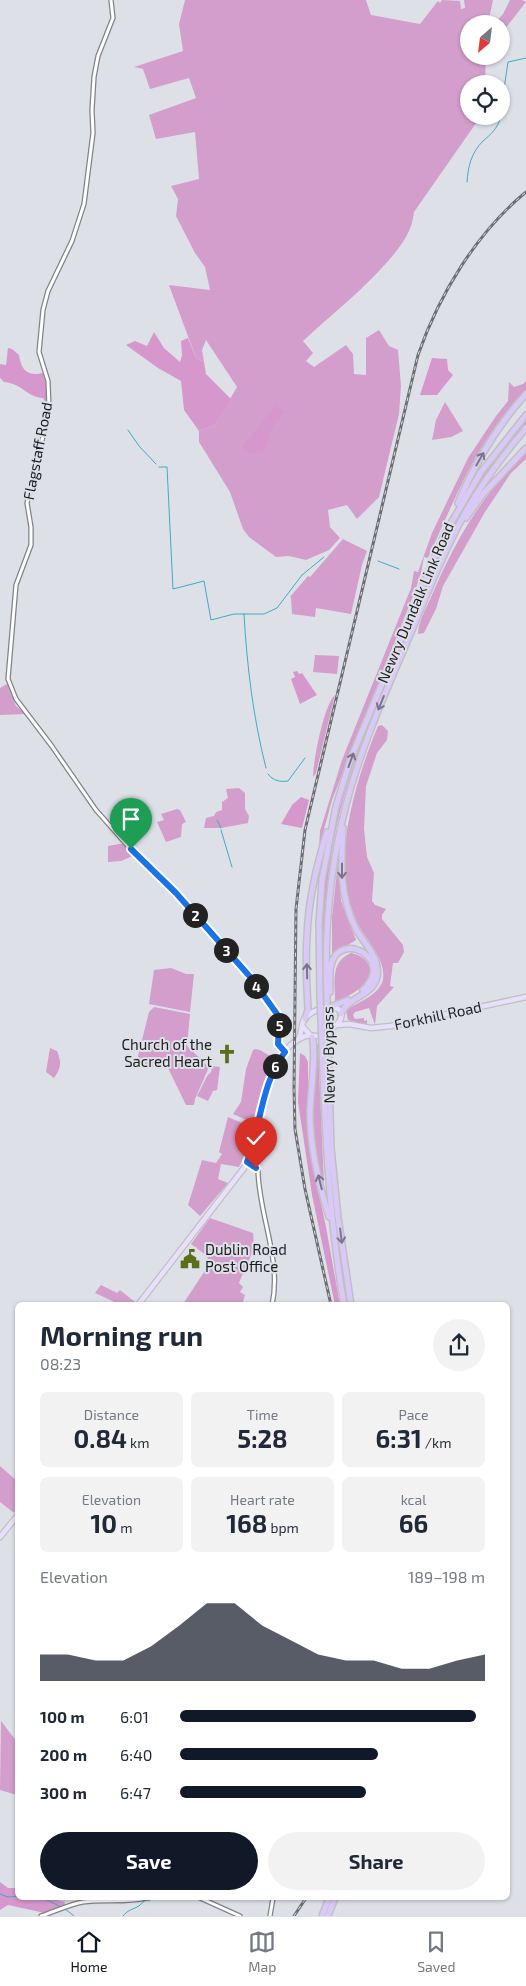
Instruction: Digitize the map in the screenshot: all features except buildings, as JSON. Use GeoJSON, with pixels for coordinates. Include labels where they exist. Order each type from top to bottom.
{"type":"FeatureCollection","features":[{"type":"Feature","properties":{"kind":"highway"},"geometry":{"type":"LineString","coordinates":[[444,535],[477,463],[500,427],[526,394]]}},
{"type":"Feature","properties":{"kind":"highway","name":"Newry Dundalk Link Road"},"geometry":{"type":"LineString","coordinates":[[336,806],[361,732],[444,535],[481,472],[526,415]]}},
{"type":"Feature","properties":{"kind":"highway","name":"Newry Dundalk Link Road"},"geometry":{"type":"LineString","coordinates":[[346,805],[360,760],[380,708],[454,535],[479,490],[526,428]]}},
{"type":"Feature","properties":{"kind":"highway"},"geometry":{"type":"LineString","coordinates":[[454,535],[483,494],[526,448]]}},
{"type":"Feature","properties":{"kind":"highway"},"geometry":{"type":"LineString","coordinates":[[341,1016],[343,1008],[374,984],[378,971],[376,960],[359,935],[350,916],[344,895],[341,873],[346,805]]}},
{"type":"Feature","properties":{"kind":"highway","name":"Newry Bypass"},"geometry":{"type":"LineString","coordinates":[[346,805],[336,849],[328,910],[326,975],[331,1148],[338,1217],[351,1302]]}},
{"type":"Feature","properties":{"kind":"highway"},"geometry":{"type":"LineString","coordinates":[[305,1019],[308,1010],[306,940],[309,904],[318,862],[336,806]]}},
{"type":"Feature","properties":{"kind":"highway","name":"Newry Bypass"},"geometry":{"type":"LineString","coordinates":[[336,806],[326,853],[320,902],[320,997],[328,1179],[344,1302]]}},
{"type":"Feature","properties":{"kind":"highway"},"geometry":{"type":"LineString","coordinates":[[328,997],[331,965],[335,956],[340,951],[350,948],[365,954],[373,967],[372,979],[369,985],[352,998],[332,1006]]}},
{"type":"Feature","properties":{"kind":"highway"},"geometry":{"type":"LineString","coordinates":[[311,1036],[314,1043],[310,1116],[312,1139],[315,1160],[333,1230]]}},
{"type":"Feature","properties":{"kind":"highway"},"geometry":{"type":"LineString","coordinates":[[322,1916],[328,1900]]}},
{"type":"Feature","properties":{"kind":"highway"},"geometry":{"type":"LineString","coordinates":[[328,1916],[334,1900]]}},
{"type":"Feature","properties":{"kind":"main road","name":"Forkhill Road"},"geometry":{"type":"LineString","coordinates":[[350,1024],[371,1028],[391,1026],[526,997]]}},
{"type":"Feature","properties":{"kind":"main road"},"geometry":{"type":"LineString","coordinates":[[140,1302],[239,1176],[247,1162],[268,1083],[275,1066],[285,1052],[299,1038],[305,1019],[318,1010],[332,1006],[350,1024]]}},
{"type":"Feature","properties":{"kind":"main road"},"geometry":{"type":"LineString","coordinates":[[338,1025],[341,1016]]}},
{"type":"Feature","properties":{"kind":"main road"},"geometry":{"type":"LineString","coordinates":[[299,1038],[318,1036],[338,1025],[350,1024]]}},
{"type":"Feature","properties":{"kind":"main road"},"geometry":{"type":"LineString","coordinates":[[303,1027],[311,1036]]}},
{"type":"Feature","properties":{"kind":"main road"},"geometry":{"type":"LineString","coordinates":[[0,1537],[15,1519]]}},
{"type":"Feature","properties":{"kind":"street","name":"Flagstaff Road"},"geometry":{"type":"LineString","coordinates":[[110,0],[112,18],[98,56],[94,77],[93,133],[84,204],[72,241],[48,291],[42,318],[39,352],[48,381],[49,407],[27,503],[31,527],[31,545],[16,585],[8,679],[16,700],[51,745],[96,810],[135,854],[184,902],[248,975],[268,1001],[278,1017],[278,1044],[285,1052]]}},
{"type":"Feature","properties":{"kind":"street"},"geometry":{"type":"LineString","coordinates":[[247,1162],[258,1170],[259,1191],[275,1273],[272,1302]]}},
{"type":"Feature","properties":{"kind":"street"},"geometry":{"type":"LineString","coordinates":[[41,1916],[81,1902],[137,1900]]}},
{"type":"Feature","properties":{"kind":"street"},"geometry":{"type":"LineString","coordinates":[[204,1900],[240,1916]]}},
{"type":"Feature","properties":{"kind":"street"},"geometry":{"type":"LineString","coordinates":[[270,1916],[273,1900]]}},
{"type":"Feature","properties":{"kind":"shaded area"},"geometry":{"type":"Polygon","coordinates":[[[185,0],[366,0],[371,15],[420,24],[438,1],[440,3],[442,0],[460,1],[461,9],[465,8],[464,0],[493,0],[490,15],[460,15],[460,65],[486,65],[485,75],[460,75],[460,125],[475,125],[414,212],[409,231],[390,259],[361,289],[303,341],[313,353],[306,361],[314,367],[346,345],[353,354],[354,374],[366,375],[366,338],[379,330],[389,346],[398,350],[401,386],[399,414],[379,497],[357,519],[347,505],[328,510],[330,527],[340,538],[329,550],[306,560],[289,556],[276,557],[249,537],[243,529],[230,492],[199,442],[199,431],[215,425],[237,387],[206,340],[202,350],[204,362],[196,358],[169,285],[210,290],[205,267],[195,253],[176,216],[178,199],[171,186],[199,179],[195,132],[156,139],[149,115],[196,98],[189,78],[150,89],[143,69],[134,67],[183,51],[179,24],[185,0]]]}},
{"type":"Feature","properties":{"kind":"shaded area"},"geometry":{"type":"Polygon","coordinates":[[[510,0],[526,2],[510,22],[510,15],[503,14],[510,0]]]}},
{"type":"Feature","properties":{"kind":"shaded area"},"geometry":{"type":"Polygon","coordinates":[[[154,332],[164,348],[180,362],[182,355],[181,341],[188,338],[196,358],[204,362],[206,374],[231,399],[215,425],[199,431],[184,410],[181,381],[158,368],[126,345],[135,341],[147,346],[154,332]]]}},
{"type":"Feature","properties":{"kind":"shaded area"},"geometry":{"type":"Polygon","coordinates":[[[8,348],[19,355],[21,365],[26,371],[33,374],[43,373],[46,383],[47,405],[43,398],[37,397],[16,385],[4,382],[0,378],[0,364],[6,365],[8,348]]]}},
{"type":"Feature","properties":{"kind":"shaded area"},"geometry":{"type":"Polygon","coordinates":[[[432,358],[447,359],[448,370],[453,375],[437,395],[420,395],[432,358]]]}},
{"type":"Feature","properties":{"kind":"shaded area"},"geometry":{"type":"Polygon","coordinates":[[[526,381],[526,391],[509,408],[481,448],[458,492],[428,558],[424,557],[415,591],[332,800],[319,848],[320,831],[342,760],[411,588],[414,571],[418,572],[432,533],[468,458],[508,401],[509,382],[514,387],[526,381]]]}},
{"type":"Feature","properties":{"kind":"shaded area"},"geometry":{"type":"Polygon","coordinates":[[[445,402],[463,431],[451,437],[432,440],[436,420],[445,402]]]}},
{"type":"Feature","properties":{"kind":"shaded area"},"geometry":{"type":"Polygon","coordinates":[[[275,406],[284,412],[274,424],[265,450],[253,454],[244,450],[243,446],[275,406]]]}},
{"type":"Feature","properties":{"kind":"shaded area"},"geometry":{"type":"Polygon","coordinates":[[[526,420],[526,425],[493,468],[464,513],[418,609],[415,608],[463,509],[492,463],[526,420]]]}},
{"type":"Feature","properties":{"kind":"shaded area"},"geometry":{"type":"Polygon","coordinates":[[[526,453],[526,459],[511,473],[485,512],[443,586],[436,609],[424,633],[418,634],[423,614],[441,575],[472,518],[496,484],[526,453]]]}},
{"type":"Feature","properties":{"kind":"shaded area"},"geometry":{"type":"Polygon","coordinates":[[[343,539],[367,551],[351,614],[316,608],[315,617],[292,614],[290,597],[343,539]]]}},
{"type":"Feature","properties":{"kind":"shaded area"},"geometry":{"type":"Polygon","coordinates":[[[398,650],[400,651],[368,726],[354,765],[337,826],[326,894],[323,986],[322,923],[325,874],[333,828],[356,756],[398,650]]]}},
{"type":"Feature","properties":{"kind":"shaded area"},"geometry":{"type":"Polygon","coordinates":[[[315,655],[339,656],[337,674],[313,672],[315,655]]]}},
{"type":"Feature","properties":{"kind":"shaded area"},"geometry":{"type":"Polygon","coordinates":[[[297,671],[299,674],[302,673],[317,695],[300,704],[291,679],[295,677],[293,672],[297,671]]]}},
{"type":"Feature","properties":{"kind":"shaded area"},"geometry":{"type":"Polygon","coordinates":[[[7,684],[16,706],[26,714],[0,715],[0,688],[7,684]]]}},
{"type":"Feature","properties":{"kind":"shaded area"},"geometry":{"type":"Polygon","coordinates":[[[335,695],[316,773],[313,777],[323,721],[331,700],[335,695]]]}},
{"type":"Feature","properties":{"kind":"shaded area"},"geometry":{"type":"Polygon","coordinates":[[[382,725],[388,731],[387,740],[377,753],[366,786],[364,829],[367,857],[374,873],[372,901],[375,905],[386,909],[382,919],[403,945],[404,952],[398,963],[393,963],[390,986],[394,987],[377,1006],[375,1025],[369,1008],[355,1012],[353,1015],[355,1019],[364,1018],[364,1021],[367,1020],[367,1025],[348,1020],[346,1010],[368,998],[378,989],[383,979],[383,972],[376,952],[359,925],[350,904],[345,884],[344,862],[346,838],[356,789],[378,726],[382,725]]]}},
{"type":"Feature","properties":{"kind":"shaded area"},"geometry":{"type":"Polygon","coordinates":[[[239,788],[245,793],[245,809],[249,816],[248,823],[221,828],[204,828],[206,818],[214,816],[216,812],[222,810],[222,802],[228,798],[226,789],[239,788]]]}},
{"type":"Feature","properties":{"kind":"shaded area"},"geometry":{"type":"Polygon","coordinates":[[[301,797],[309,800],[302,828],[281,824],[292,805],[301,797]]]}},
{"type":"Feature","properties":{"kind":"shaded area"},"geometry":{"type":"Polygon","coordinates":[[[177,809],[180,810],[186,822],[182,824],[181,837],[166,842],[157,822],[164,820],[161,814],[177,809]]]}},
{"type":"Feature","properties":{"kind":"shaded area"},"geometry":{"type":"Polygon","coordinates":[[[124,844],[133,856],[121,861],[108,862],[108,846],[124,844]]]}},
{"type":"Feature","properties":{"kind":"shaded area"},"geometry":{"type":"Polygon","coordinates":[[[338,862],[341,901],[356,940],[332,955],[332,917],[338,862]]]}},
{"type":"Feature","properties":{"kind":"shaded area"},"geometry":{"type":"Polygon","coordinates":[[[351,953],[361,957],[368,964],[369,977],[360,988],[335,1002],[335,973],[344,957],[351,953]]]}},
{"type":"Feature","properties":{"kind":"shaded area"},"geometry":{"type":"Polygon","coordinates":[[[171,968],[186,974],[194,974],[190,1012],[149,1004],[154,970],[171,968]]]}},
{"type":"Feature","properties":{"kind":"shaded area"},"geometry":{"type":"Polygon","coordinates":[[[154,1007],[190,1014],[187,1046],[209,1067],[194,1105],[186,1105],[167,1066],[135,1068],[149,1012],[154,1007]]]}},
{"type":"Feature","properties":{"kind":"shaded area"},"geometry":{"type":"Polygon","coordinates":[[[317,1044],[324,1185],[316,1151],[313,1115],[317,1044]]]}},
{"type":"Feature","properties":{"kind":"shaded area"},"geometry":{"type":"Polygon","coordinates":[[[50,1048],[57,1051],[60,1059],[59,1068],[54,1078],[46,1072],[50,1048]]]}},
{"type":"Feature","properties":{"kind":"shaded area"},"geometry":{"type":"Polygon","coordinates":[[[255,1049],[270,1056],[269,1069],[253,1123],[233,1114],[241,1102],[246,1069],[255,1049]]]}},
{"type":"Feature","properties":{"kind":"shaded area"},"geometry":{"type":"Polygon","coordinates":[[[300,1053],[305,1056],[308,1062],[308,1133],[311,1158],[339,1302],[334,1302],[312,1195],[298,1102],[300,1053]]]}},
{"type":"Feature","properties":{"kind":"shaded area"},"geometry":{"type":"Polygon","coordinates":[[[212,1066],[220,1067],[217,1090],[213,1091],[208,1101],[197,1096],[211,1072],[212,1066]]]}},
{"type":"Feature","properties":{"kind":"shaded area"},"geometry":{"type":"Polygon","coordinates":[[[228,1117],[252,1127],[248,1149],[239,1167],[221,1164],[218,1179],[228,1183],[200,1216],[188,1205],[202,1160],[216,1163],[222,1154],[219,1152],[228,1117]]]}},
{"type":"Feature","properties":{"kind":"shaded area"},"geometry":{"type":"Polygon","coordinates":[[[210,1218],[253,1233],[253,1247],[239,1283],[243,1287],[240,1292],[245,1295],[243,1302],[184,1302],[210,1263],[206,1255],[191,1244],[210,1218]]]}},
{"type":"Feature","properties":{"kind":"shaded area"},"geometry":{"type":"Polygon","coordinates":[[[101,1285],[117,1293],[120,1290],[135,1302],[114,1302],[95,1293],[101,1285]]]}},
{"type":"Feature","properties":{"kind":"shaded area"},"geometry":{"type":"Polygon","coordinates":[[[0,1466],[15,1479],[14,1513],[0,1502],[0,1466]]]}},
{"type":"Feature","properties":{"kind":"shaded area"},"geometry":{"type":"Polygon","coordinates":[[[1,1721],[15,1739],[15,1794],[0,1790],[1,1721]]]}},
{"type":"Feature","properties":{"kind":"shaded area"},"geometry":{"type":"Polygon","coordinates":[[[0,1882],[8,1888],[15,1888],[15,1900],[57,1900],[65,1902],[64,1906],[45,1913],[8,1905],[0,1910],[0,1882]]]}},
{"type":"Feature","properties":{"kind":"waterway"},"geometry":{"type":"LineString","coordinates":[[506,75],[508,62],[526,58]]}},
{"type":"Feature","properties":{"kind":"waterway"},"geometry":{"type":"LineString","coordinates":[[467,182],[469,166],[473,155],[498,125]]}},
{"type":"Feature","properties":{"kind":"waterway"},"geometry":{"type":"LineString","coordinates":[[128,430],[139,446],[156,464]]}},
{"type":"Feature","properties":{"kind":"waterway"},"geometry":{"type":"LineString","coordinates":[[159,467],[167,467],[173,589],[204,581],[211,620],[234,614],[244,614],[251,691],[266,768]]}},
{"type":"Feature","properties":{"kind":"waterway"},"geometry":{"type":"LineString","coordinates":[[244,614],[264,614],[277,608],[302,575],[324,557]]}},
{"type":"Feature","properties":{"kind":"waterway"},"geometry":{"type":"LineString","coordinates":[[378,561],[399,569]]}},
{"type":"Feature","properties":{"kind":"waterway"},"geometry":{"type":"LineString","coordinates":[[268,774],[277,780],[288,781],[305,758]]}},
{"type":"Feature","properties":{"kind":"waterway"},"geometry":{"type":"LineString","coordinates":[[217,820],[221,828]]}},
{"type":"Feature","properties":{"kind":"waterway"},"geometry":{"type":"LineString","coordinates":[[221,830],[232,867]]}},
{"type":"Feature","properties":{"kind":"waterway"},"geometry":{"type":"LineString","coordinates":[[0,1894],[8,1897],[15,1896]]}},
{"type":"Feature","properties":{"kind":"waterway"},"geometry":{"type":"LineString","coordinates":[[47,1900],[74,1916]]}},
{"type":"Feature","properties":{"kind":"waterway"},"geometry":{"type":"LineString","coordinates":[[123,1916],[147,1900]]}},
{"type":"Feature","properties":{"kind":"railway"},"geometry":{"type":"LineString","coordinates":[[330,1302],[305,1189],[295,1129],[296,909],[305,830],[418,355],[437,310],[461,266],[491,226],[526,192]]}},
{"type":"Feature","properties":{"kind":"railway"},"geometry":{"type":"LineString","coordinates":[[294,1916],[305,1900]]}},
{"type":"Feature","properties":{"kind":"place","name":"Church of the Sacred Heart"},"geometry":{"type":"Point","coordinates":[227,1054]}},
{"type":"Feature","properties":{"kind":"place","name":"Dublin Road Post Office"},"geometry":{"type":"Point","coordinates":[190,1259]}},
{"type":"Feature","properties":{"kind":"route"},"geometry":{"type":"LineString","coordinates":[[131,849],[184,902],[248,975],[277,1014],[279,1025],[278,1044],[285,1052],[275,1066],[268,1083],[247,1162],[256,1168]]}}]}
